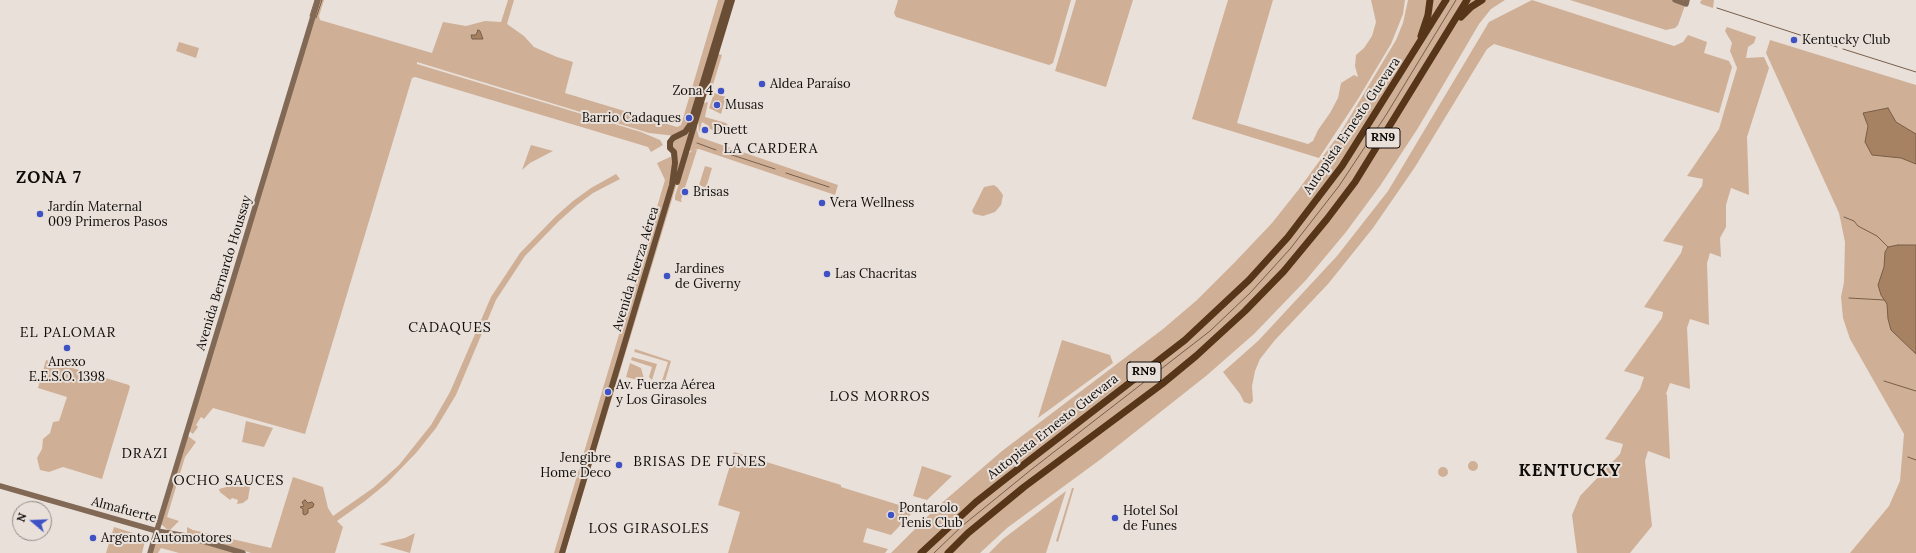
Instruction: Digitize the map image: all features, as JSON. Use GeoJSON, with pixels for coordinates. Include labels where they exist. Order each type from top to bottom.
{"type":"FeatureCollection","features":[{"type":"Feature","properties":{"kind":"highway"},"geometry":{"type":"LineString","coordinates":[[1414,53],[1428,15],[1430,0]]}},
{"type":"Feature","properties":{"kind":"highway","name":"Autopista Ernesto Guevara"},"geometry":{"type":"LineString","coordinates":[[922,553],[945,530],[998,485],[1185,340],[1249,280],[1288,237],[1329,185],[1365,132],[1446,0]]}},
{"type":"Feature","properties":{"kind":"highway","name":"RN9"},"geometry":{"type":"LineString","coordinates":[[948,553],[968,533],[1024,487],[1162,384],[1196,356],[1261,295],[1304,247],[1355,182],[1467,0]]}},
{"type":"Feature","properties":{"kind":"highway"},"geometry":{"type":"LineString","coordinates":[[1449,31],[1471,7],[1482,0]]}},
{"type":"Feature","properties":{"kind":"main road","name":"Avenida Bernardo Houssay"},"geometry":{"type":"LineString","coordinates":[[150,553],[318,0]]}},
{"type":"Feature","properties":{"kind":"main road","name":"Avenida Fuerza Aérea"},"geometry":{"type":"LineString","coordinates":[[562,553],[672,185],[675,171],[674,152],[670,148],[670,142],[673,138],[685,132],[690,125],[728,0]]}},
{"type":"Feature","properties":{"kind":"main road","name":"Avenida Fuerza Aérea"},"geometry":{"type":"LineString","coordinates":[[565,553],[732,0]]}},
{"type":"Feature","properties":{"kind":"main road"},"geometry":{"type":"LineString","coordinates":[[1675,0],[1686,2]]}},
{"type":"Feature","properties":{"kind":"main road"},"geometry":{"type":"LineString","coordinates":[[674,152],[680,154],[687,147],[686,139],[678,136]]}},
{"type":"Feature","properties":{"kind":"main road","name":"Almafuerte"},"geometry":{"type":"LineString","coordinates":[[0,486],[156,531],[186,536],[243,553]]}},
{"type":"Feature","properties":{"kind":"shaded area"},"geometry":{"type":"Polygon","coordinates":[[[318,0],[324,0],[319,16],[320,20],[432,53],[443,22],[466,26],[485,21],[501,22],[508,0],[514,0],[507,24],[524,36],[534,47],[573,62],[565,93],[677,127],[681,125],[718,0],[732,0],[697,117],[697,130],[699,137],[838,185],[835,195],[699,149],[689,151],[680,173],[565,553],[562,553],[674,178],[670,148],[676,136],[649,133],[417,62],[417,64],[641,132],[660,140],[663,145],[651,152],[648,147],[415,77],[412,78],[305,434],[213,408],[204,419],[201,417],[196,425],[198,427],[193,434],[189,431],[318,0]]]}},
{"type":"Feature","properties":{"kind":"shaded area"},"geometry":{"type":"Polygon","coordinates":[[[898,0],[1071,0],[1053,63],[1049,65],[896,17],[894,13],[898,0]]]}},
{"type":"Feature","properties":{"kind":"shaded area"},"geometry":{"type":"Polygon","coordinates":[[[1076,0],[1133,0],[1106,87],[1055,71],[1076,0]]]}},
{"type":"Feature","properties":{"kind":"shaded area"},"geometry":{"type":"Polygon","coordinates":[[[1228,0],[1273,0],[1237,123],[1308,144],[1313,141],[1318,130],[1330,113],[1338,98],[1341,83],[1354,75],[1358,77],[1355,66],[1356,55],[1364,48],[1372,36],[1376,22],[1371,0],[1405,0],[1403,14],[1391,44],[1358,99],[1319,158],[1192,119],[1228,0]]]}},
{"type":"Feature","properties":{"kind":"shaded area"},"geometry":{"type":"Polygon","coordinates":[[[1408,0],[1505,0],[1491,9],[1479,24],[1418,128],[1380,186],[1346,232],[1306,280],[1254,334],[1206,376],[1101,459],[1007,528],[980,553],[891,553],[936,508],[1002,451],[1163,329],[1197,300],[1272,223],[1342,130],[1396,40],[1403,23],[1408,0]]]}},
{"type":"Feature","properties":{"kind":"shaded area"},"geometry":{"type":"Polygon","coordinates":[[[1532,0],[1674,46],[1683,42],[1688,35],[1707,42],[1704,53],[1729,61],[1732,67],[1719,113],[1494,44],[1487,49],[1415,167],[1373,228],[1328,284],[1275,340],[1260,359],[1255,371],[1252,386],[1253,401],[1250,404],[1244,402],[1240,394],[1223,372],[1258,341],[1337,256],[1388,191],[1489,22],[1532,0]]]}},
{"type":"Feature","properties":{"kind":"shaded area"},"geometry":{"type":"Polygon","coordinates":[[[1570,0],[1687,0],[1678,25],[1675,28],[1666,30],[1570,0]]]}},
{"type":"Feature","properties":{"kind":"shaded area"},"geometry":{"type":"Polygon","coordinates":[[[1702,0],[1714,0],[1713,8],[1701,4],[1700,2],[1702,0]]]}},
{"type":"Feature","properties":{"kind":"shaded area"},"geometry":{"type":"Polygon","coordinates":[[[1727,27],[1756,37],[1754,43],[1748,47],[1746,58],[1764,57],[1769,68],[1747,137],[1749,195],[1731,188],[1726,205],[1726,227],[1720,238],[1721,257],[1710,253],[1707,263],[1709,325],[1690,319],[1687,328],[1690,389],[1670,383],[1666,394],[1670,459],[1648,451],[1645,461],[1652,526],[1630,553],[1577,553],[1572,515],[1580,496],[1620,454],[1623,444],[1605,439],[1640,389],[1644,377],[1624,371],[1662,318],[1663,312],[1644,307],[1681,253],[1683,246],[1663,241],[1702,186],[1703,179],[1687,176],[1719,129],[1737,68],[1730,51],[1732,43],[1725,31],[1727,27]]]}},
{"type":"Feature","properties":{"kind":"shaded area"},"geometry":{"type":"Polygon","coordinates":[[[478,30],[480,31],[483,39],[472,39],[471,35],[476,35],[478,30]]]}},
{"type":"Feature","properties":{"kind":"shaded area"},"geometry":{"type":"Polygon","coordinates":[[[1770,40],[1916,85],[1916,553],[1850,553],[1889,506],[1900,481],[1904,434],[1850,339],[1843,318],[1841,297],[1844,282],[1845,242],[1839,213],[1766,53],[1770,40]]]}},
{"type":"Feature","properties":{"kind":"shaded area"},"geometry":{"type":"Polygon","coordinates":[[[179,42],[199,48],[196,58],[176,51],[179,42]]]}},
{"type":"Feature","properties":{"kind":"shaded area"},"geometry":{"type":"Polygon","coordinates":[[[718,54],[722,55],[712,88],[708,85],[718,54]]]}},
{"type":"Feature","properties":{"kind":"shaded area","name":"Musas"},"geometry":{"type":"Polygon","coordinates":[[[714,93],[726,97],[721,114],[709,108],[714,93]]]}},
{"type":"Feature","properties":{"kind":"shaded area"},"geometry":{"type":"Polygon","coordinates":[[[708,102],[705,117],[726,123],[728,125],[726,130],[720,133],[710,129],[709,126],[702,122],[699,133],[698,121],[703,103],[708,102]]]}},
{"type":"Feature","properties":{"kind":"shaded area"},"geometry":{"type":"Polygon","coordinates":[[[1888,108],[1896,122],[1916,134],[1916,164],[1901,158],[1872,155],[1865,142],[1868,126],[1863,113],[1888,108]]]}},
{"type":"Feature","properties":{"kind":"shaded area"},"geometry":{"type":"Polygon","coordinates":[[[531,145],[553,151],[530,163],[522,170],[531,145]]]}},
{"type":"Feature","properties":{"kind":"shaded area"},"geometry":{"type":"Polygon","coordinates":[[[693,150],[697,150],[681,202],[675,200],[675,196],[688,154],[693,150]]]}},
{"type":"Feature","properties":{"kind":"shaded area"},"geometry":{"type":"Polygon","coordinates":[[[670,157],[672,158],[674,174],[560,553],[554,553],[665,180],[657,163],[670,157]]]}},
{"type":"Feature","properties":{"kind":"shaded area"},"geometry":{"type":"Polygon","coordinates":[[[705,166],[712,168],[706,188],[699,185],[705,166]]]}},
{"type":"Feature","properties":{"kind":"shaded area"},"geometry":{"type":"Polygon","coordinates":[[[616,174],[620,179],[593,193],[577,205],[525,256],[496,300],[456,395],[436,428],[416,453],[387,483],[337,521],[343,527],[335,553],[251,553],[187,533],[187,527],[193,530],[271,548],[293,477],[323,487],[328,508],[333,516],[373,488],[399,465],[431,425],[450,392],[491,297],[520,253],[573,201],[591,188],[616,174]]]}},
{"type":"Feature","properties":{"kind":"shaded area"},"geometry":{"type":"Polygon","coordinates":[[[994,185],[1003,195],[1001,205],[995,212],[983,216],[974,214],[972,211],[984,187],[994,185]]]}},
{"type":"Feature","properties":{"kind":"shaded area"},"geometry":{"type":"Polygon","coordinates":[[[1898,245],[1916,245],[1916,354],[1891,330],[1888,319],[1887,304],[1881,295],[1878,285],[1884,267],[1885,252],[1888,247],[1898,245]]]}},
{"type":"Feature","properties":{"kind":"shaded area"},"geometry":{"type":"Polygon","coordinates":[[[1062,340],[1110,355],[1113,363],[1038,418],[1062,340]]]}},
{"type":"Feature","properties":{"kind":"shaded area"},"geometry":{"type":"Polygon","coordinates":[[[635,349],[671,361],[663,388],[660,387],[668,362],[635,352],[634,353],[635,349]]]}},
{"type":"Feature","properties":{"kind":"shaded area"},"geometry":{"type":"Polygon","coordinates":[[[632,357],[657,364],[652,380],[649,377],[652,367],[631,360],[632,357]]]}},
{"type":"Feature","properties":{"kind":"shaded area"},"geometry":{"type":"Polygon","coordinates":[[[46,360],[129,385],[130,387],[102,479],[63,467],[49,472],[40,470],[37,458],[42,449],[43,439],[50,433],[53,422],[59,421],[67,397],[38,388],[46,360]]]}},
{"type":"Feature","properties":{"kind":"shaded area"},"geometry":{"type":"Polygon","coordinates":[[[630,363],[641,368],[645,382],[626,377],[630,363]]]}},
{"type":"Feature","properties":{"kind":"shaded area"},"geometry":{"type":"Polygon","coordinates":[[[246,421],[273,428],[264,447],[242,442],[246,421]]]}},
{"type":"Feature","properties":{"kind":"shaded area"},"geometry":{"type":"Polygon","coordinates":[[[188,436],[196,442],[185,457],[167,517],[179,521],[169,531],[161,524],[188,436]]]}},
{"type":"Feature","properties":{"kind":"shaded area"},"geometry":{"type":"Polygon","coordinates":[[[734,452],[841,485],[841,487],[912,509],[913,512],[891,535],[867,528],[863,542],[888,549],[885,553],[728,553],[740,512],[718,505],[734,452]]]}},
{"type":"Feature","properties":{"kind":"shaded area"},"geometry":{"type":"Polygon","coordinates":[[[1471,461],[1475,461],[1478,466],[1475,471],[1471,471],[1468,468],[1468,464],[1471,461]]]}},
{"type":"Feature","properties":{"kind":"shaded area"},"geometry":{"type":"Polygon","coordinates":[[[922,466],[952,476],[927,500],[913,496],[922,466]]]}},
{"type":"Feature","properties":{"kind":"shaded area"},"geometry":{"type":"Polygon","coordinates":[[[1441,467],[1445,467],[1448,472],[1445,477],[1441,477],[1438,474],[1438,470],[1441,467]]]}},
{"type":"Feature","properties":{"kind":"shaded area"},"geometry":{"type":"Polygon","coordinates":[[[242,480],[251,481],[248,499],[243,503],[237,504],[238,500],[232,498],[230,500],[220,492],[219,489],[234,485],[242,480]]]}},
{"type":"Feature","properties":{"kind":"shaded area"},"geometry":{"type":"Polygon","coordinates":[[[1072,488],[1074,488],[1058,542],[1056,541],[1072,488]]]}},
{"type":"Feature","properties":{"kind":"shaded area"},"geometry":{"type":"Polygon","coordinates":[[[1066,491],[1046,553],[989,553],[1003,539],[1066,491]]]}},
{"type":"Feature","properties":{"kind":"shaded area"},"geometry":{"type":"Polygon","coordinates":[[[305,500],[308,503],[312,502],[314,504],[313,507],[308,509],[308,513],[305,515],[303,514],[303,509],[300,507],[304,506],[302,502],[305,500]]]}},
{"type":"Feature","properties":{"kind":"shaded area"},"geometry":{"type":"Polygon","coordinates":[[[114,527],[146,537],[142,553],[106,553],[114,527]]]}},
{"type":"Feature","properties":{"kind":"shaded area"},"geometry":{"type":"Polygon","coordinates":[[[157,531],[243,553],[179,553],[161,548],[158,553],[150,553],[157,531]]]}},
{"type":"Feature","properties":{"kind":"shaded area"},"geometry":{"type":"Polygon","coordinates":[[[415,533],[410,553],[379,544],[405,538],[415,533]]]}},
{"type":"Feature","properties":{"kind":"waterway"},"geometry":{"type":"LineString","coordinates":[[310,16],[315,0]]}},
{"type":"Feature","properties":{"kind":"waterway"},"geometry":{"type":"LineString","coordinates":[[316,18],[322,0]]}},
{"type":"Feature","properties":{"kind":"waterway"},"geometry":{"type":"LineString","coordinates":[[934,553],[962,526],[1032,469],[1210,331],[1250,293],[1290,249],[1339,186],[1386,115],[1456,0]]}},
{"type":"Feature","properties":{"kind":"waterway"},"geometry":{"type":"LineString","coordinates":[[1717,8],[1837,47]]}},
{"type":"Feature","properties":{"kind":"waterway"},"geometry":{"type":"LineString","coordinates":[[1843,49],[1916,72]]}},
{"type":"Feature","properties":{"kind":"waterway"},"geometry":{"type":"LineString","coordinates":[[697,143],[716,150]]}},
{"type":"Feature","properties":{"kind":"waterway"},"geometry":{"type":"LineString","coordinates":[[729,154],[775,169]]}},
{"type":"Feature","properties":{"kind":"waterway"},"geometry":{"type":"LineString","coordinates":[[786,173],[829,187]]}},
{"type":"Feature","properties":{"kind":"waterway"},"geometry":{"type":"LineString","coordinates":[[1844,217],[1854,221],[1858,226],[1877,236],[1888,247]]}},
{"type":"Feature","properties":{"kind":"waterway"},"geometry":{"type":"LineString","coordinates":[[1849,298],[1884,300]]}},
{"type":"Feature","properties":{"kind":"waterway"},"geometry":{"type":"LineString","coordinates":[[1884,381],[1916,391]]}},
{"type":"Feature","properties":{"kind":"waterway"},"geometry":{"type":"LineString","coordinates":[[1908,457],[1916,460]]}},
{"type":"Feature","properties":{"kind":"place","name":"Kentucky Club"},"geometry":{"type":"Point","coordinates":[1794,40]}},
{"type":"Feature","properties":{"kind":"place","name":"Aldea Paraíso"},"geometry":{"type":"Point","coordinates":[762,84]}},
{"type":"Feature","properties":{"kind":"place","name":"Zona 4"},"geometry":{"type":"Point","coordinates":[721,91]}},
{"type":"Feature","properties":{"kind":"place","name":"Musas"},"geometry":{"type":"Point","coordinates":[717,105]}},
{"type":"Feature","properties":{"kind":"place","name":"Barrio Cadaques"},"geometry":{"type":"Point","coordinates":[689,118]}},
{"type":"Feature","properties":{"kind":"place","name":"Duett"},"geometry":{"type":"Point","coordinates":[705,130]}},
{"type":"Feature","properties":{"kind":"place","name":"Brisas"},"geometry":{"type":"Point","coordinates":[685,192]}},
{"type":"Feature","properties":{"kind":"place","name":"Vera Wellness"},"geometry":{"type":"Point","coordinates":[822,203]}},
{"type":"Feature","properties":{"kind":"place","name":"Jardín Maternal 009 Primeros Pasos"},"geometry":{"type":"Point","coordinates":[40,214]}},
{"type":"Feature","properties":{"kind":"place","name":"Las Chacritas"},"geometry":{"type":"Point","coordinates":[827,274]}},
{"type":"Feature","properties":{"kind":"place","name":"Jardines de Giverny"},"geometry":{"type":"Point","coordinates":[667,276]}},
{"type":"Feature","properties":{"kind":"place","name":"Anexo E.E.S.O. 1398"},"geometry":{"type":"Point","coordinates":[67,348]}},
{"type":"Feature","properties":{"kind":"place","name":"Av. Fuerza Aérea y Los Girasoles"},"geometry":{"type":"Point","coordinates":[608,392]}},
{"type":"Feature","properties":{"kind":"place","name":"Jengibre Home Deco"},"geometry":{"type":"Point","coordinates":[619,465]}},
{"type":"Feature","properties":{"kind":"place","name":"Pontarolo Tenis Club"},"geometry":{"type":"Point","coordinates":[891,515]}},
{"type":"Feature","properties":{"kind":"place","name":"Hotel Sol de Funes"},"geometry":{"type":"Point","coordinates":[1115,518]}},
{"type":"Feature","properties":{"kind":"place","name":"Argento Automotores"},"geometry":{"type":"Point","coordinates":[93,538]}},
{"type":"Feature","properties":{"kind":"district","name":"LA CARDERA"},"geometry":{"type":"Point","coordinates":[771,149]}},
{"type":"Feature","properties":{"kind":"district","name":"ZONA 7"},"geometry":{"type":"Point","coordinates":[49,178]}},
{"type":"Feature","properties":{"kind":"district","name":"CADAQUES"},"geometry":{"type":"Point","coordinates":[450,328]}},
{"type":"Feature","properties":{"kind":"district","name":"EL PALOMAR"},"geometry":{"type":"Point","coordinates":[68,333]}},
{"type":"Feature","properties":{"kind":"district","name":"LOS MORROS"},"geometry":{"type":"Point","coordinates":[880,397]}},
{"type":"Feature","properties":{"kind":"district","name":"DRAZI"},"geometry":{"type":"Point","coordinates":[145,454]}},
{"type":"Feature","properties":{"kind":"district","name":"BRISAS DE FUNES"},"geometry":{"type":"Point","coordinates":[700,462]}},
{"type":"Feature","properties":{"kind":"district","name":"KENTUCKY"},"geometry":{"type":"Point","coordinates":[1570,471]}},
{"type":"Feature","properties":{"kind":"district","name":"OCHO SAUCES"},"geometry":{"type":"Point","coordinates":[229,481]}},
{"type":"Feature","properties":{"kind":"district","name":"LOS GIRASOLES"},"geometry":{"type":"Point","coordinates":[649,529]}}]}
